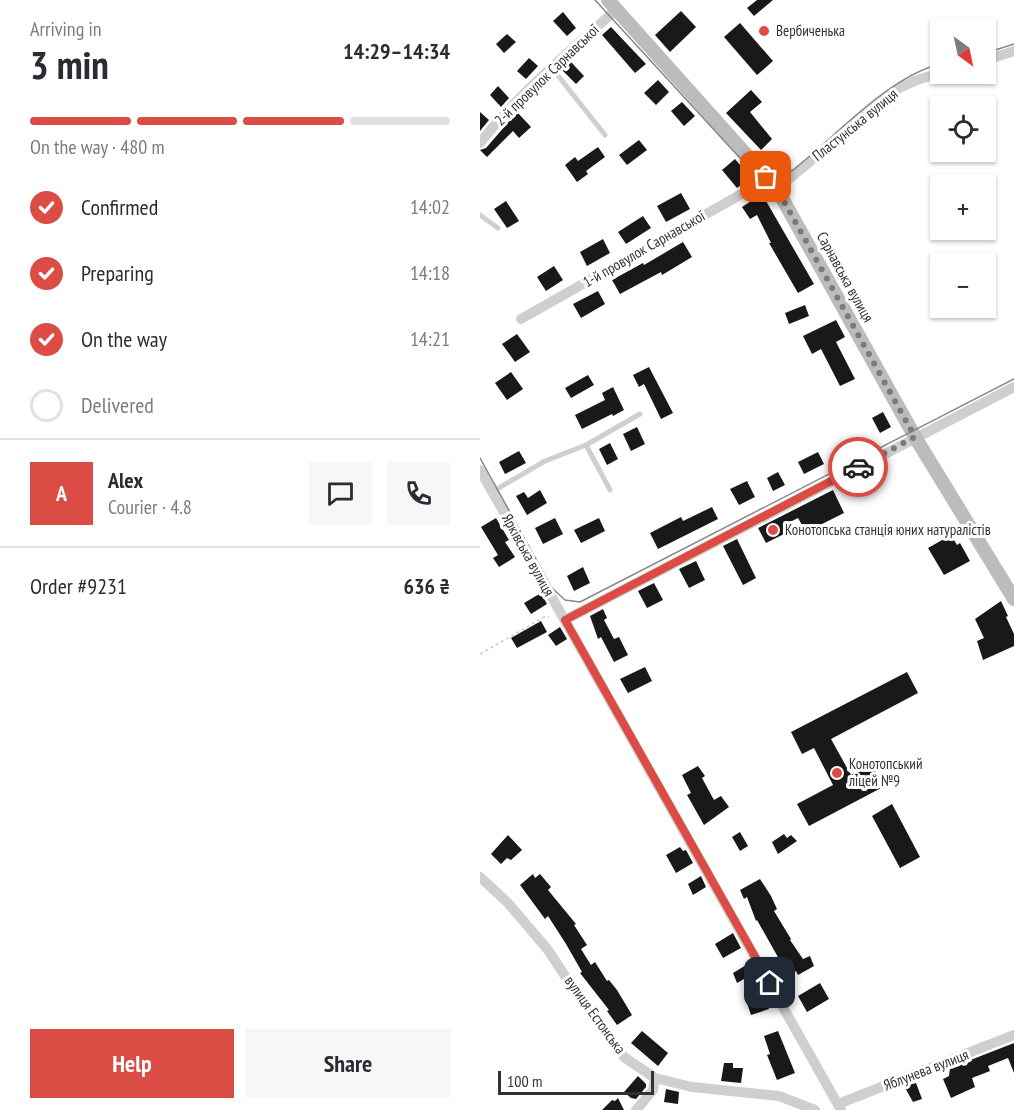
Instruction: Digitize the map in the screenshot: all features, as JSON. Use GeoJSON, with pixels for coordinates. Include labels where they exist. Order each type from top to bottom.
{"type":"FeatureCollection","features":[{"type":"Feature","properties":{"kind":"street","name":"2-й провулок Сарнавської"},"geometry":{"type":"LineString","coordinates":[[480,143],[613,5]]}},
{"type":"Feature","properties":{"kind":"street","name":"Сарнавська вулиця"},"geometry":{"type":"LineString","coordinates":[[613,5],[772,184],[915,437],[1013,597]]}},
{"type":"Feature","properties":{"kind":"street"},"geometry":{"type":"LineString","coordinates":[[996,57],[1014,51]]}},
{"type":"Feature","properties":{"kind":"street","name":"Пластунська вулиця"},"geometry":{"type":"LineString","coordinates":[[772,184],[897,89],[930,76]]}},
{"type":"Feature","properties":{"kind":"street","name":"1-й провулок Сарнавської"},"geometry":{"type":"LineString","coordinates":[[521,319],[772,184]]}},
{"type":"Feature","properties":{"kind":"street"},"geometry":{"type":"LineString","coordinates":[[565,620],[1014,387]]}},
{"type":"Feature","properties":{"kind":"street","name":"Ярківська вулиця"},"geometry":{"type":"LineString","coordinates":[[480,470],[840,1107]]}},
{"type":"Feature","properties":{"kind":"street","name":"вулиця Естонська"},"geometry":{"type":"LineString","coordinates":[[480,877],[508,903],[548,950],[624,1057],[655,1078],[692,1087],[779,1096],[815,1110]]}},
{"type":"Feature","properties":{"kind":"street","name":"Яблунева вулиця"},"geometry":{"type":"LineString","coordinates":[[840,1107],[1014,1035]]}},
{"type":"Feature","properties":{"kind":"street"},"geometry":{"type":"LineString","coordinates":[[636,1110],[653,1090],[655,1078]]}},
{"type":"Feature","properties":{"kind":"lane"},"geometry":{"type":"LineString","coordinates":[[552,68],[605,135]]}},
{"type":"Feature","properties":{"kind":"lane"},"geometry":{"type":"LineString","coordinates":[[480,215],[498,228]]}},
{"type":"Feature","properties":{"kind":"lane"},"geometry":{"type":"LineString","coordinates":[[492,492],[545,461],[586,445],[640,414]]}},
{"type":"Feature","properties":{"kind":"lane"},"geometry":{"type":"LineString","coordinates":[[586,445],[610,490]]}},
{"type":"Feature","properties":{"kind":"path"},"geometry":{"type":"LineString","coordinates":[[480,654],[546,616],[565,620]]}},
{"type":"Feature","properties":{"kind":"building"},"geometry":{"type":"Polygon","coordinates":[[[757,0],[773,0],[754,16],[747,8],[757,0]]]}},
{"type":"Feature","properties":{"kind":"building"},"geometry":{"type":"Polygon","coordinates":[[[681,11],[696,27],[670,52],[655,35],[681,11]]]}},
{"type":"Feature","properties":{"kind":"building"},"geometry":{"type":"Polygon","coordinates":[[[563,12],[576,28],[567,36],[553,21],[563,12]]]}},
{"type":"Feature","properties":{"kind":"building"},"geometry":{"type":"Polygon","coordinates":[[[740,23],[773,61],[757,75],[724,37],[740,23]]]}},
{"type":"Feature","properties":{"kind":"building"},"geometry":{"type":"Polygon","coordinates":[[[611,27],[646,64],[635,73],[602,35],[611,27]]]}},
{"type":"Feature","properties":{"kind":"building"},"geometry":{"type":"Polygon","coordinates":[[[507,34],[516,42],[504,53],[496,44],[507,34]]]}},
{"type":"Feature","properties":{"kind":"building"},"geometry":{"type":"Polygon","coordinates":[[[529,58],[538,66],[526,79],[517,71],[529,58]]]}},
{"type":"Feature","properties":{"kind":"building"},"geometry":{"type":"Polygon","coordinates":[[[571,62],[584,76],[576,84],[562,70],[571,62]]]}},
{"type":"Feature","properties":{"kind":"building"},"geometry":{"type":"Polygon","coordinates":[[[658,80],[669,92],[656,105],[644,93],[658,80]]]}},
{"type":"Feature","properties":{"kind":"building"},"geometry":{"type":"Polygon","coordinates":[[[498,86],[509,98],[501,107],[490,95],[498,86]]]}},
{"type":"Feature","properties":{"kind":"building"},"geometry":{"type":"Polygon","coordinates":[[[751,90],[762,102],[750,112],[772,139],[761,150],[726,113],[751,90]]]}},
{"type":"Feature","properties":{"kind":"building"},"geometry":{"type":"Polygon","coordinates":[[[682,102],[695,116],[684,126],[671,111],[682,102]]]}},
{"type":"Feature","properties":{"kind":"building"},"geometry":{"type":"Polygon","coordinates":[[[480,112],[489,120],[480,131],[480,112]]]}},
{"type":"Feature","properties":{"kind":"building"},"geometry":{"type":"Polygon","coordinates":[[[517,112],[531,127],[519,138],[513,131],[487,157],[480,150],[486,148],[517,112]]]}},
{"type":"Feature","properties":{"kind":"building"},"geometry":{"type":"Polygon","coordinates":[[[639,140],[647,150],[627,165],[619,155],[639,140]]]}},
{"type":"Feature","properties":{"kind":"building"},"geometry":{"type":"Polygon","coordinates":[[[598,147],[605,157],[586,171],[588,174],[577,182],[565,165],[575,157],[578,161],[598,147]]]}},
{"type":"Feature","properties":{"kind":"building"},"geometry":{"type":"Polygon","coordinates":[[[735,159],[751,178],[737,188],[722,170],[735,159]]]}},
{"type":"Feature","properties":{"kind":"building"},"geometry":{"type":"Polygon","coordinates":[[[681,193],[690,209],[666,222],[657,206],[681,193]]]}},
{"type":"Feature","properties":{"kind":"building"},"geometry":{"type":"Polygon","coordinates":[[[762,194],[814,284],[798,293],[769,243],[771,243],[757,215],[750,219],[742,207],[762,194]]]}},
{"type":"Feature","properties":{"kind":"building"},"geometry":{"type":"Polygon","coordinates":[[[506,201],[519,221],[507,228],[494,209],[506,201]]]}},
{"type":"Feature","properties":{"kind":"building"},"geometry":{"type":"Polygon","coordinates":[[[643,216],[651,228],[626,244],[618,232],[643,216]]]}},
{"type":"Feature","properties":{"kind":"building"},"geometry":{"type":"Polygon","coordinates":[[[603,239],[610,253],[587,266],[580,252],[603,239]]]}},
{"type":"Feature","properties":{"kind":"building"},"geometry":{"type":"Polygon","coordinates":[[[683,242],[692,257],[662,275],[661,272],[620,294],[612,280],[643,263],[644,265],[683,242]]]}},
{"type":"Feature","properties":{"kind":"building"},"geometry":{"type":"Polygon","coordinates":[[[554,266],[563,280],[546,291],[537,277],[554,266]]]}},
{"type":"Feature","properties":{"kind":"building"},"geometry":{"type":"Polygon","coordinates":[[[598,291],[605,304],[581,318],[573,304],[598,291]]]}},
{"type":"Feature","properties":{"kind":"building"},"geometry":{"type":"Polygon","coordinates":[[[805,305],[809,316],[789,324],[785,313],[805,305]]]}},
{"type":"Feature","properties":{"kind":"building"},"geometry":{"type":"Polygon","coordinates":[[[836,320],[845,337],[836,342],[855,379],[840,386],[821,349],[812,354],[803,336],[836,320]]]}},
{"type":"Feature","properties":{"kind":"building"},"geometry":{"type":"Polygon","coordinates":[[[517,334],[530,352],[515,362],[502,344],[517,334]]]}},
{"type":"Feature","properties":{"kind":"building"},"geometry":{"type":"Polygon","coordinates":[[[649,367],[673,413],[661,419],[644,384],[639,387],[633,375],[649,367]]]}},
{"type":"Feature","properties":{"kind":"building"},"geometry":{"type":"Polygon","coordinates":[[[511,372],[523,389],[507,400],[495,383],[511,372]]]}},
{"type":"Feature","properties":{"kind":"building"},"geometry":{"type":"Polygon","coordinates":[[[588,375],[594,385],[571,398],[565,388],[588,375]]]}},
{"type":"Feature","properties":{"kind":"building"},"geometry":{"type":"Polygon","coordinates":[[[613,387],[624,410],[582,429],[575,415],[605,400],[602,393],[613,387]]]}},
{"type":"Feature","properties":{"kind":"building"},"geometry":{"type":"Polygon","coordinates":[[[883,412],[891,427],[880,433],[872,418],[883,412]]]}},
{"type":"Feature","properties":{"kind":"building"},"geometry":{"type":"Polygon","coordinates":[[[637,427],[645,444],[631,451],[623,434],[637,427]]]}},
{"type":"Feature","properties":{"kind":"building"},"geometry":{"type":"Polygon","coordinates":[[[610,443],[618,459],[607,465],[599,449],[610,443]]]}},
{"type":"Feature","properties":{"kind":"building"},"geometry":{"type":"Polygon","coordinates":[[[519,451],[526,463],[505,474],[499,462],[519,451]]]}},
{"type":"Feature","properties":{"kind":"building"},"geometry":{"type":"Polygon","coordinates":[[[818,452],[824,464],[804,474],[798,462],[818,452]]]}},
{"type":"Feature","properties":{"kind":"building"},"geometry":{"type":"Polygon","coordinates":[[[778,472],[785,485],[773,491],[767,478],[778,472]]]}},
{"type":"Feature","properties":{"kind":"building"},"geometry":{"type":"Polygon","coordinates":[[[747,481],[755,497],[739,505],[730,489],[747,481]]]}},
{"type":"Feature","properties":{"kind":"building"},"geometry":{"type":"Polygon","coordinates":[[[540,490],[547,503],[527,515],[516,496],[524,492],[528,498],[540,490]]]}},
{"type":"Feature","properties":{"kind":"building"},"geometry":{"type":"Polygon","coordinates":[[[833,490],[844,513],[806,532],[798,518],[784,525],[788,532],[766,543],[758,528],[833,490]]]}},
{"type":"Feature","properties":{"kind":"building"},"geometry":{"type":"Polygon","coordinates":[[[712,507],[718,519],[658,549],[650,533],[681,517],[683,521],[712,507]]]}},
{"type":"Feature","properties":{"kind":"building"},"geometry":{"type":"Polygon","coordinates":[[[496,518],[509,540],[505,542],[515,557],[499,567],[493,558],[498,555],[481,527],[496,518]]]}},
{"type":"Feature","properties":{"kind":"building"},"geometry":{"type":"Polygon","coordinates":[[[555,518],[563,534],[543,544],[535,528],[555,518]]]}},
{"type":"Feature","properties":{"kind":"building"},"geometry":{"type":"Polygon","coordinates":[[[599,518],[605,531],[581,543],[574,530],[599,518]]]}},
{"type":"Feature","properties":{"kind":"building"},"geometry":{"type":"Polygon","coordinates":[[[951,535],[957,545],[960,543],[970,561],[944,575],[928,548],[951,535]]]}},
{"type":"Feature","properties":{"kind":"building"},"geometry":{"type":"Polygon","coordinates":[[[737,539],[756,578],[743,585],[723,546],[737,539]]]}},
{"type":"Feature","properties":{"kind":"building"},"geometry":{"type":"Polygon","coordinates":[[[696,561],[705,580],[689,588],[679,569],[696,561]]]}},
{"type":"Feature","properties":{"kind":"building"},"geometry":{"type":"Polygon","coordinates":[[[583,567],[590,583],[574,591],[567,576],[583,567]]]}},
{"type":"Feature","properties":{"kind":"building"},"geometry":{"type":"Polygon","coordinates":[[[654,583],[663,600],[647,608],[638,591],[654,583]]]}},
{"type":"Feature","properties":{"kind":"building"},"geometry":{"type":"Polygon","coordinates":[[[541,593],[547,604],[531,614],[524,603],[541,593]]]}},
{"type":"Feature","properties":{"kind":"building"},"geometry":{"type":"Polygon","coordinates":[[[1001,601],[1014,634],[1014,646],[983,660],[977,641],[984,638],[975,619],[1001,601]]]}},
{"type":"Feature","properties":{"kind":"building"},"geometry":{"type":"Polygon","coordinates":[[[603,609],[607,618],[604,620],[614,639],[619,637],[628,655],[614,662],[601,637],[598,639],[590,616],[603,609]]]}},
{"type":"Feature","properties":{"kind":"building"},"geometry":{"type":"Polygon","coordinates":[[[541,621],[547,632],[517,648],[511,638],[541,621]]]}},
{"type":"Feature","properties":{"kind":"building"},"geometry":{"type":"Polygon","coordinates":[[[560,627],[567,639],[556,646],[548,635],[560,627]]]}},
{"type":"Feature","properties":{"kind":"building"},"geometry":{"type":"Polygon","coordinates":[[[645,667],[652,681],[628,693],[620,679],[645,667]]]}},
{"type":"Feature","properties":{"kind":"building"},"geometry":{"type":"Polygon","coordinates":[[[907,672],[918,693],[831,739],[851,775],[873,764],[883,787],[809,826],[797,804],[833,785],[814,748],[802,754],[791,732],[907,672]]]}},
{"type":"Feature","properties":{"kind":"building"},"geometry":{"type":"Polygon","coordinates":[[[698,766],[705,776],[702,778],[714,800],[721,796],[729,807],[704,825],[687,795],[691,793],[682,775],[698,766]]]}},
{"type":"Feature","properties":{"kind":"building"},"geometry":{"type":"Polygon","coordinates":[[[892,804],[920,857],[900,868],[872,816],[892,804]]]}},
{"type":"Feature","properties":{"kind":"building"},"geometry":{"type":"Polygon","coordinates":[[[740,832],[748,846],[740,851],[732,837],[740,832]]]}},
{"type":"Feature","properties":{"kind":"building"},"geometry":{"type":"Polygon","coordinates":[[[784,834],[787,838],[791,835],[797,841],[778,854],[772,842],[784,834]]]}},
{"type":"Feature","properties":{"kind":"building"},"geometry":{"type":"Polygon","coordinates":[[[508,835],[522,850],[511,860],[507,858],[501,864],[491,854],[508,835]]]}},
{"type":"Feature","properties":{"kind":"building"},"geometry":{"type":"Polygon","coordinates":[[[680,847],[683,851],[686,850],[693,863],[676,873],[666,855],[680,847]]]}},
{"type":"Feature","properties":{"kind":"building"},"geometry":{"type":"Polygon","coordinates":[[[533,874],[535,878],[540,874],[551,887],[548,890],[576,924],[574,925],[587,945],[581,949],[591,965],[595,962],[607,981],[609,980],[617,990],[632,1015],[617,1025],[607,1011],[609,1010],[580,973],[582,972],[548,916],[545,919],[520,885],[533,874]]]}},
{"type":"Feature","properties":{"kind":"building"},"geometry":{"type":"Polygon","coordinates":[[[701,876],[706,887],[693,895],[688,884],[701,876]]]}},
{"type":"Feature","properties":{"kind":"building"},"geometry":{"type":"Polygon","coordinates":[[[760,879],[771,896],[777,909],[774,911],[790,940],[803,959],[810,956],[814,966],[798,975],[796,971],[785,978],[776,961],[779,959],[756,921],[747,897],[744,899],[740,890],[760,879]]]}},
{"type":"Feature","properties":{"kind":"building"},"geometry":{"type":"Polygon","coordinates":[[[733,933],[741,948],[723,958],[715,944],[733,933]]]}},
{"type":"Feature","properties":{"kind":"building"},"geometry":{"type":"Polygon","coordinates":[[[748,964],[753,974],[737,983],[733,973],[748,964]]]}},
{"type":"Feature","properties":{"kind":"building"},"geometry":{"type":"Polygon","coordinates":[[[820,983],[829,999],[807,1012],[798,996],[820,983]]]}},
{"type":"Feature","properties":{"kind":"building"},"geometry":{"type":"Polygon","coordinates":[[[762,989],[769,1009],[751,1015],[744,994],[762,989]]]}},
{"type":"Feature","properties":{"kind":"building"},"geometry":{"type":"Polygon","coordinates":[[[642,1031],[668,1053],[658,1066],[631,1043],[642,1031]]]}},
{"type":"Feature","properties":{"kind":"building"},"geometry":{"type":"Polygon","coordinates":[[[778,1031],[795,1073],[777,1080],[767,1055],[770,1054],[764,1036],[778,1031]]]}},
{"type":"Feature","properties":{"kind":"building"},"geometry":{"type":"Polygon","coordinates":[[[1014,1043],[1014,1073],[1008,1058],[988,1066],[990,1071],[972,1078],[975,1087],[951,1098],[943,1079],[949,1076],[950,1068],[1014,1043]]]}},
{"type":"Feature","properties":{"kind":"building"},"geometry":{"type":"Polygon","coordinates":[[[724,1063],[733,1063],[733,1068],[743,1068],[741,1083],[721,1081],[724,1063]]]}},
{"type":"Feature","properties":{"kind":"building"},"geometry":{"type":"Polygon","coordinates":[[[638,1076],[646,1087],[636,1099],[631,1098],[624,1092],[638,1076]]]}},
{"type":"Feature","properties":{"kind":"building"},"geometry":{"type":"Polygon","coordinates":[[[916,1083],[922,1099],[913,1102],[904,1086],[916,1083]]]}},
{"type":"Feature","properties":{"kind":"building"},"geometry":{"type":"Polygon","coordinates":[[[666,1089],[679,1092],[678,1104],[664,1102],[666,1089]]]}},
{"type":"Feature","properties":{"kind":"building"},"geometry":{"type":"Polygon","coordinates":[[[618,1098],[624,1110],[602,1110],[612,1100],[615,1101],[618,1098]]]}},
{"type":"Feature","properties":{"kind":"tram line"},"geometry":{"type":"LineString","coordinates":[[595,0],[749,168],[760,175],[771,177],[793,170],[863,109],[901,81],[930,68]]}},
{"type":"Feature","properties":{"kind":"tram line"},"geometry":{"type":"LineString","coordinates":[[996,50],[1014,44]]}},
{"type":"Feature","properties":{"kind":"tram line"},"geometry":{"type":"LineString","coordinates":[[480,458],[552,588],[565,600],[580,602],[1014,379]]}},
{"type":"Feature","properties":{"kind":"way so far"},"geometry":{"type":"LineString","coordinates":[[766,177],[777,189],[915,437],[858,467]]}},
{"type":"Feature","properties":{"kind":"place","name":"Вербиченька"},"geometry":{"type":"Point","coordinates":[764,31]}},
{"type":"Feature","properties":{"kind":"place","name":"Конотопська станція юних натуралістів"},"geometry":{"type":"Point","coordinates":[773,530]}},
{"type":"Feature","properties":{"kind":"place","name":"Конотопський ліцей №9"},"geometry":{"type":"Point","coordinates":[837,773]}},
{"type":"Feature","properties":{"kind":"route"},"geometry":{"type":"LineString","coordinates":[[770,983],[565,620],[858,467]]}}]}
